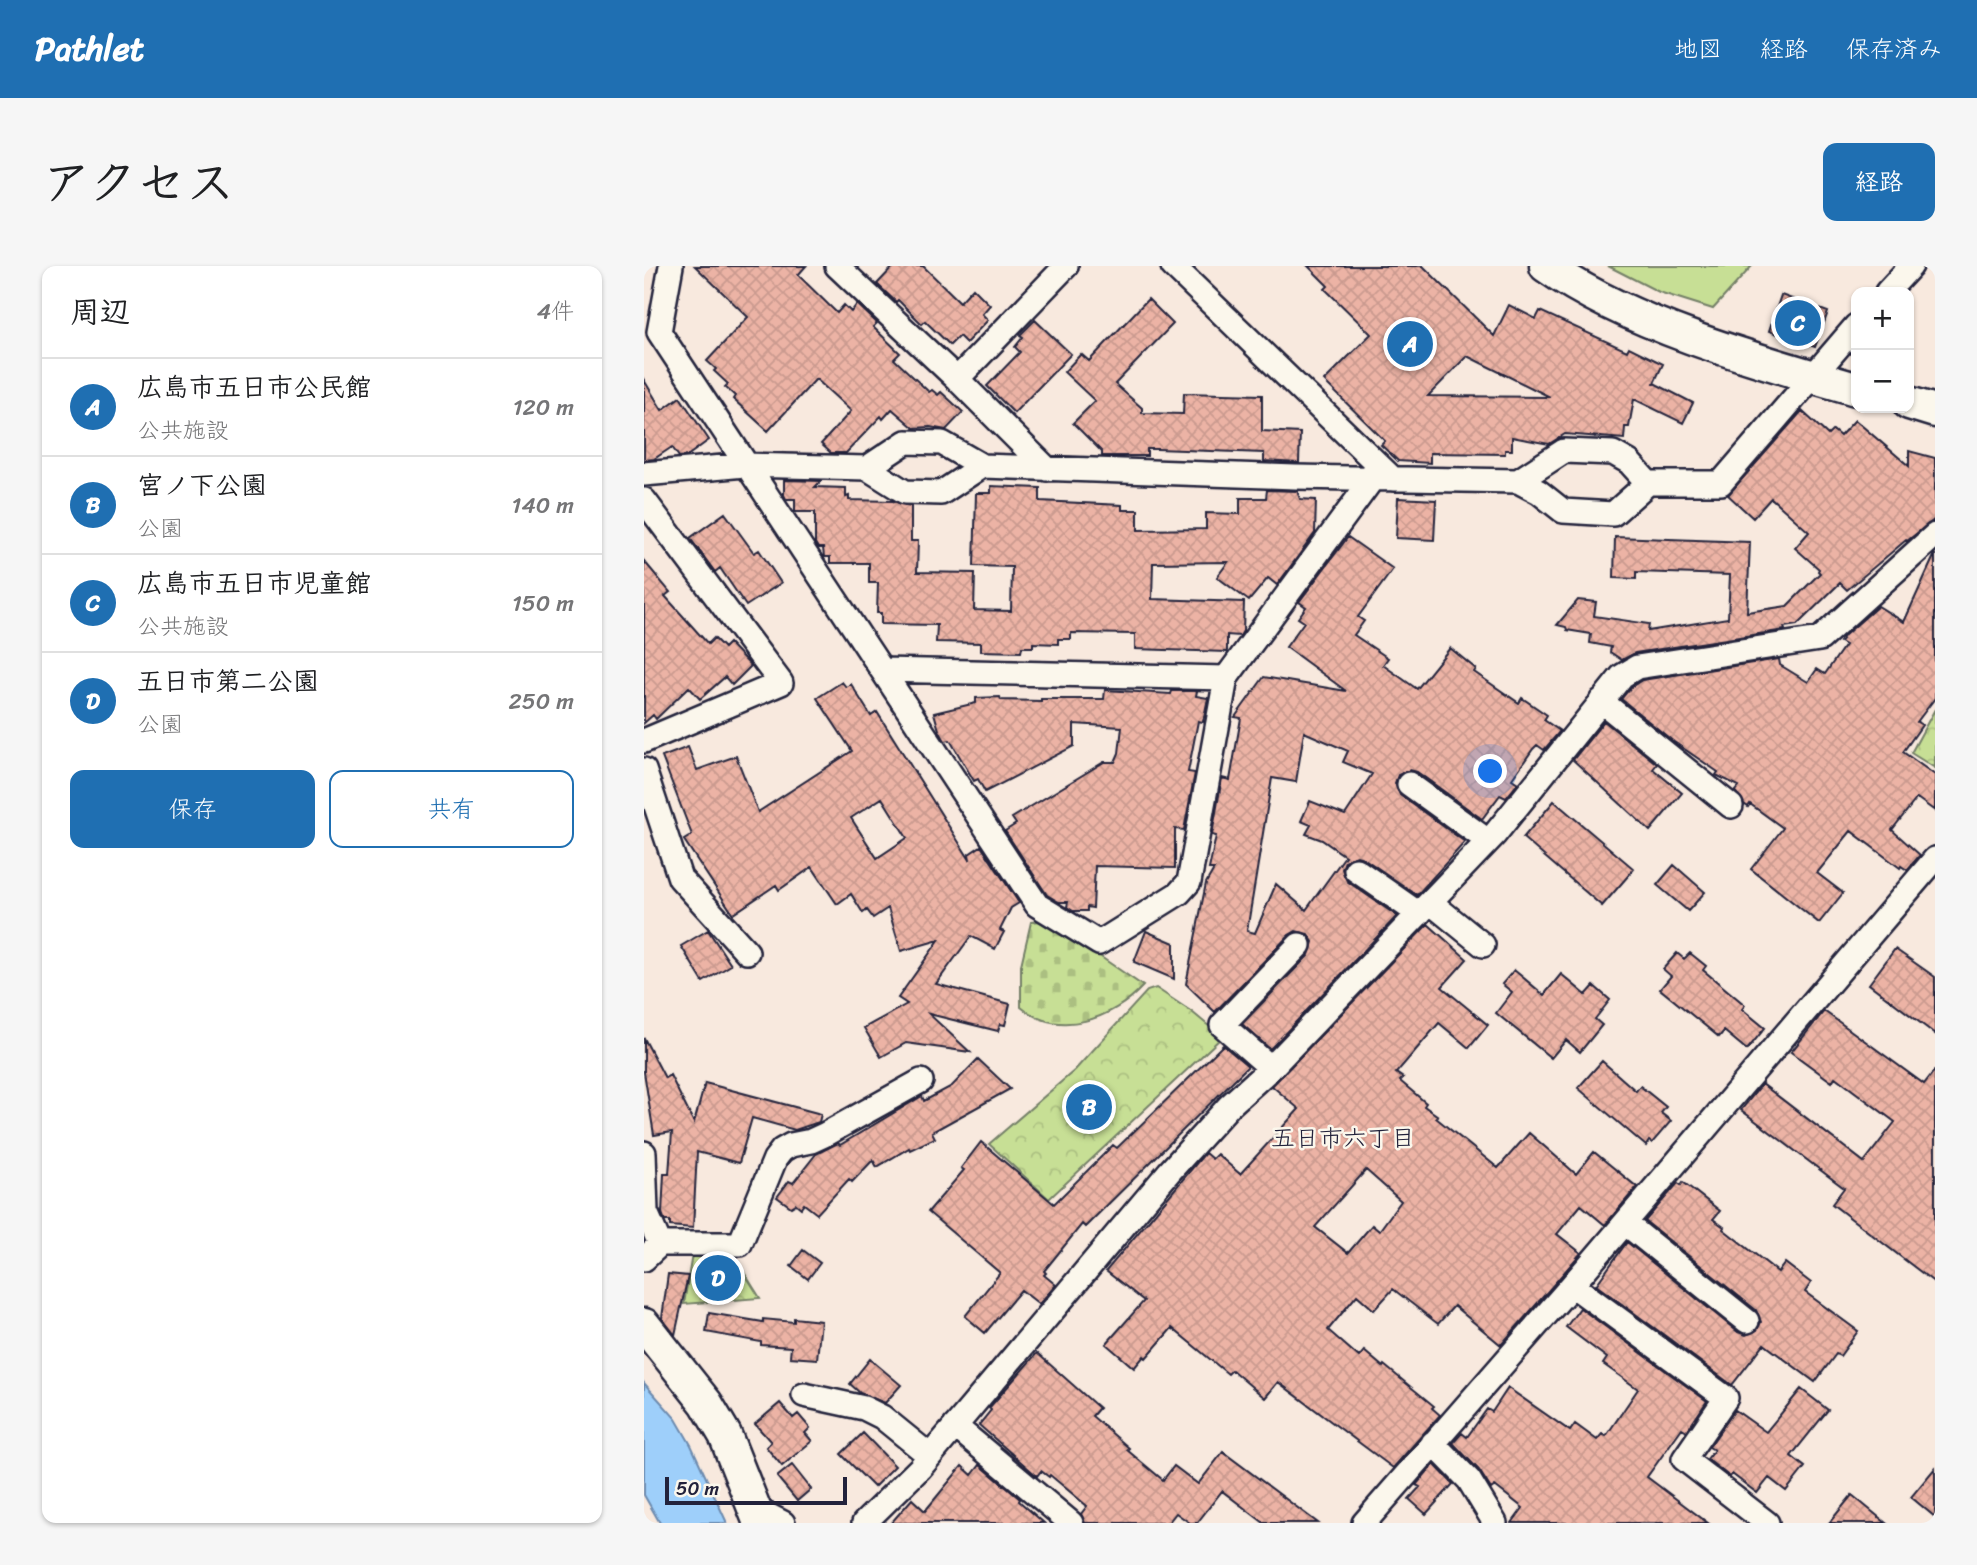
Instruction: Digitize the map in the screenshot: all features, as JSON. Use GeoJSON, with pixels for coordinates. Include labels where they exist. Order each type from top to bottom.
{"type":"FeatureCollection","features":[{"type":"Feature","properties":{"kind":"street"},"geometry":{"type":"LineString","coordinates":[[671,266],[659,332],[1037,905],[1099,943],[1179,893],[1189,882],[1226,678],[1383,479]]}},
{"type":"Feature","properties":{"kind":"street"},"geometry":{"type":"LineString","coordinates":[[837,266],[957,379],[1047,469]]}},
{"type":"Feature","properties":{"kind":"street"},"geometry":{"type":"LineString","coordinates":[[957,379],[1066,266]]}},
{"type":"Feature","properties":{"kind":"street"},"geometry":{"type":"LineString","coordinates":[[1173,266],[1383,479]]}},
{"type":"Feature","properties":{"kind":"street"},"geometry":{"type":"LineString","coordinates":[[1546,266],[1604,300],[1662,325],[1727,349],[1851,388]]}},
{"type":"Feature","properties":{"kind":"street"},"geometry":{"type":"LineString","coordinates":[[1891,287],[1910,266]]}},
{"type":"Feature","properties":{"kind":"street"},"geometry":{"type":"LineString","coordinates":[[867,468],[906,442],[942,443],[982,466],[1518,481],[1539,492],[1563,511],[1613,514],[1648,483],[1721,483],[1851,332]]}},
{"type":"Feature","properties":{"kind":"street"},"geometry":{"type":"LineString","coordinates":[[1914,405],[1935,411]]}},
{"type":"Feature","properties":{"kind":"street"},"geometry":{"type":"LineString","coordinates":[[1518,481],[1564,451],[1614,453],[1629,462],[1648,483]]}},
{"type":"Feature","properties":{"kind":"street"},"geometry":{"type":"LineString","coordinates":[[644,474],[745,465],[867,468],[905,492],[942,493],[982,466]]}},
{"type":"Feature","properties":{"kind":"street"},"geometry":{"type":"LineString","coordinates":[[644,500],[781,683],[644,741]]}},
{"type":"Feature","properties":{"kind":"street"},"geometry":{"type":"LineString","coordinates":[[864,1523],[930,1456],[1169,1172],[1229,1106],[1271,1068],[1488,841],[1531,792],[1622,676],[1637,667],[1820,639],[1935,535]]}},
{"type":"Feature","properties":{"kind":"street"},"geometry":{"type":"LineString","coordinates":[[882,670],[1226,678]]}},
{"type":"Feature","properties":{"kind":"street"},"geometry":{"type":"LineString","coordinates":[[1601,701],[1731,806]]}},
{"type":"Feature","properties":{"kind":"street"},"geometry":{"type":"LineString","coordinates":[[644,770],[680,878],[747,952]]}},
{"type":"Feature","properties":{"kind":"street"},"geometry":{"type":"LineString","coordinates":[[1409,784],[1488,841]]}},
{"type":"Feature","properties":{"kind":"street"},"geometry":{"type":"LineString","coordinates":[[1356,870],[1425,908],[1483,945]]}},
{"type":"Feature","properties":{"kind":"street"},"geometry":{"type":"LineString","coordinates":[[1364,1523],[1930,873]]}},
{"type":"Feature","properties":{"kind":"street"},"geometry":{"type":"LineString","coordinates":[[1271,1068],[1222,1025],[1299,945]]}},
{"type":"Feature","properties":{"kind":"street"},"geometry":{"type":"LineString","coordinates":[[644,1153],[646,1212],[652,1252],[740,1244],[768,1175],[782,1150],[824,1135],[921,1081]]}},
{"type":"Feature","properties":{"kind":"street"},"geometry":{"type":"LineString","coordinates":[[1625,1223],[1747,1321]]}},
{"type":"Feature","properties":{"kind":"street"},"geometry":{"type":"LineString","coordinates":[[1573,1285],[1726,1398],[1684,1459],[1768,1523]]}},
{"type":"Feature","properties":{"kind":"street"},"geometry":{"type":"LineString","coordinates":[[644,1325],[705,1403],[725,1435],[757,1515],[783,1523]]}},
{"type":"Feature","properties":{"kind":"street"},"geometry":{"type":"LineString","coordinates":[[804,1395],[864,1408],[882,1418],[930,1456]]}},
{"type":"Feature","properties":{"kind":"street"},"geometry":{"type":"LineString","coordinates":[[956,1426],[1071,1523]]}},
{"type":"Feature","properties":{"kind":"street"},"geometry":{"type":"LineString","coordinates":[[1433,1443],[1469,1480],[1495,1523]]}},
{"type":"Feature","properties":{"kind":"green space"},"geometry":{"type":"Polygon","coordinates":[[[1608,266],[1752,266],[1713,309],[1659,292],[1608,266]]]}},
{"type":"Feature","properties":{"kind":"green space"},"geometry":{"type":"Polygon","coordinates":[[[1935,709],[1935,768],[1911,753],[1935,709]]]}},
{"type":"Feature","properties":{"kind":"green space"},"geometry":{"type":"Polygon","coordinates":[[[1040,921],[1098,955],[1143,986],[1117,1008],[1085,1021],[1052,1022],[1036,1017],[1021,1007],[1021,965],[1031,922],[1040,921]]]}},
{"type":"Feature","properties":{"kind":"green space"},"geometry":{"type":"Polygon","coordinates":[[[1156,988],[1192,1012],[1222,1037],[1049,1199],[989,1144],[1075,1070],[1147,991],[1156,988]]]}},
{"type":"Feature","properties":{"kind":"green space"},"geometry":{"type":"Polygon","coordinates":[[[692,1254],[735,1258],[760,1298],[684,1304],[692,1254]]]}},
{"type":"Feature","properties":{"kind":"water"},"geometry":{"type":"Polygon","coordinates":[[[644,1383],[676,1419],[727,1523],[660,1523],[644,1495],[644,1383]]]}},
{"type":"Feature","properties":{"kind":"building"},"geometry":{"type":"Polygon","coordinates":[[[695,266],[806,266],[798,275],[837,313],[844,305],[851,312],[857,304],[877,323],[873,327],[900,353],[894,359],[929,392],[932,390],[938,395],[941,392],[963,412],[946,430],[914,428],[892,409],[883,419],[881,416],[846,453],[831,453],[821,444],[851,411],[816,379],[768,431],[733,399],[735,396],[725,387],[728,384],[707,361],[748,317],[695,266]]]}},
{"type":"Feature","properties":{"kind":"building"},"geometry":{"type":"Polygon","coordinates":[[[894,266],[923,266],[960,302],[973,288],[990,305],[982,314],[988,320],[966,343],[959,336],[950,345],[925,321],[922,324],[877,284],[894,266]]]}},
{"type":"Feature","properties":{"kind":"building"},"geometry":{"type":"Polygon","coordinates":[[[1308,266],[1423,266],[1494,336],[1509,305],[1536,319],[1540,311],[1627,351],[1629,347],[1663,364],[1654,383],[1693,403],[1683,423],[1634,399],[1624,439],[1565,434],[1549,444],[1512,437],[1512,450],[1505,450],[1505,454],[1430,453],[1430,463],[1398,461],[1381,445],[1385,441],[1324,381],[1371,334],[1325,289],[1328,286],[1308,266]],[[1467,356],[1428,396],[1550,397],[1467,356]]]}},
{"type":"Feature","properties":{"kind":"building"},"geometry":{"type":"Polygon","coordinates":[[[1781,295],[1828,312],[1815,347],[1769,331],[1781,295]]]}},
{"type":"Feature","properties":{"kind":"building"},"geometry":{"type":"Polygon","coordinates":[[[1148,299],[1173,324],[1115,384],[1142,408],[1142,413],[1183,414],[1184,393],[1262,395],[1262,431],[1300,433],[1299,463],[1264,461],[1264,453],[1157,449],[1147,449],[1147,456],[1102,456],[1102,452],[1073,423],[1095,401],[1064,372],[1081,354],[1089,361],[1148,299]]]}},
{"type":"Feature","properties":{"kind":"building"},"geometry":{"type":"Polygon","coordinates":[[[1035,320],[1071,354],[1014,413],[987,386],[1020,352],[1015,347],[1023,337],[1020,335],[1035,320]]]}},
{"type":"Feature","properties":{"kind":"building"},"geometry":{"type":"Polygon","coordinates":[[[644,380],[662,410],[680,397],[709,440],[687,456],[679,457],[672,447],[654,459],[644,460],[644,380]]]}},
{"type":"Feature","properties":{"kind":"building"},"geometry":{"type":"Polygon","coordinates":[[[1802,411],[1828,435],[1833,430],[1840,436],[1855,420],[1909,466],[1909,451],[1935,458],[1935,519],[1847,590],[1840,583],[1797,625],[1784,627],[1785,630],[1635,653],[1622,660],[1610,652],[1611,647],[1590,643],[1591,634],[1567,630],[1566,627],[1557,625],[1578,600],[1596,602],[1594,616],[1649,624],[1648,631],[1728,618],[1730,575],[1636,572],[1636,579],[1614,578],[1615,537],[1750,542],[1747,612],[1787,606],[1820,573],[1819,569],[1795,548],[1809,532],[1771,498],[1753,518],[1728,495],[1802,411]]]}},
{"type":"Feature","properties":{"kind":"building"},"geometry":{"type":"Polygon","coordinates":[[[784,480],[821,481],[815,487],[846,488],[846,497],[849,496],[849,500],[893,501],[911,506],[911,541],[918,541],[917,572],[975,573],[974,610],[1011,611],[1012,567],[974,566],[976,493],[991,493],[991,486],[1040,488],[1040,501],[1122,505],[1122,510],[1138,510],[1138,530],[1206,529],[1206,513],[1240,514],[1240,498],[1266,498],[1267,490],[1297,491],[1300,499],[1316,500],[1315,533],[1277,585],[1268,578],[1249,601],[1217,577],[1228,562],[1153,563],[1152,599],[1244,602],[1243,631],[1240,636],[1227,635],[1227,652],[1135,649],[1135,634],[1071,633],[1071,639],[1058,639],[1058,644],[1033,643],[1033,647],[1022,647],[1021,652],[981,651],[981,643],[936,642],[937,625],[881,624],[881,613],[877,613],[878,583],[869,583],[869,563],[830,563],[830,557],[824,557],[823,548],[818,548],[815,543],[815,512],[795,512],[795,499],[786,499],[784,495],[784,480]]]}},
{"type":"Feature","properties":{"kind":"building"},"geometry":{"type":"Polygon","coordinates":[[[1398,498],[1436,500],[1434,540],[1396,538],[1398,498]]]}},
{"type":"Feature","properties":{"kind":"building"},"geometry":{"type":"Polygon","coordinates":[[[725,513],[754,553],[759,550],[781,583],[746,606],[720,568],[715,572],[690,538],[725,513]]]}},
{"type":"Feature","properties":{"kind":"building"},"geometry":{"type":"Polygon","coordinates":[[[1348,537],[1393,569],[1358,617],[1364,621],[1354,635],[1388,658],[1383,665],[1417,689],[1450,648],[1476,669],[1474,672],[1519,703],[1522,698],[1547,715],[1544,720],[1560,731],[1544,750],[1537,745],[1533,749],[1512,779],[1518,783],[1506,798],[1500,795],[1482,819],[1417,772],[1410,770],[1398,775],[1395,783],[1400,795],[1465,842],[1417,895],[1363,858],[1357,856],[1345,861],[1342,869],[1347,881],[1397,916],[1270,1049],[1242,1024],[1309,955],[1313,942],[1308,934],[1296,931],[1289,935],[1215,1012],[1186,984],[1206,883],[1214,869],[1209,869],[1216,836],[1212,835],[1222,778],[1230,780],[1241,718],[1235,717],[1264,677],[1346,691],[1286,647],[1304,622],[1298,618],[1306,607],[1299,602],[1348,537]],[[1304,732],[1296,782],[1272,778],[1247,931],[1255,933],[1276,884],[1306,910],[1345,856],[1322,840],[1306,834],[1311,825],[1301,821],[1310,801],[1345,815],[1372,774],[1343,762],[1348,751],[1304,732]]]}},
{"type":"Feature","properties":{"kind":"building"},"geometry":{"type":"Polygon","coordinates":[[[1935,554],[1935,698],[1917,722],[1922,725],[1903,752],[1935,775],[1935,811],[1917,798],[1892,830],[1920,855],[1907,870],[1901,866],[1900,868],[1851,831],[1817,873],[1843,893],[1819,923],[1751,869],[1783,828],[1750,804],[1748,807],[1744,804],[1735,791],[1739,786],[1716,775],[1718,772],[1674,742],[1621,699],[1631,687],[1642,680],[1779,659],[1780,665],[1808,682],[1817,669],[1825,674],[1845,645],[1840,642],[1845,635],[1878,606],[1904,622],[1935,554]]]}},
{"type":"Feature","properties":{"kind":"building"},"geometry":{"type":"Polygon","coordinates":[[[644,561],[670,592],[665,596],[708,644],[714,638],[724,648],[729,643],[751,666],[732,685],[725,677],[700,699],[689,687],[656,719],[653,715],[644,723],[644,561]]]}},
{"type":"Feature","properties":{"kind":"building"},"geometry":{"type":"Polygon","coordinates":[[[842,682],[846,687],[851,684],[871,716],[877,712],[970,860],[969,854],[981,846],[1019,903],[1011,908],[1000,930],[1004,932],[995,949],[971,936],[936,984],[1010,1004],[1005,1025],[1000,1024],[998,1031],[929,1014],[970,1052],[906,1043],[881,1057],[864,1028],[907,1004],[898,998],[939,940],[901,951],[888,908],[873,918],[867,910],[863,913],[851,894],[837,904],[812,867],[779,890],[776,885],[733,914],[684,840],[692,835],[662,757],[688,747],[697,770],[736,756],[758,812],[852,751],[817,698],[842,682]],[[882,798],[851,818],[877,858],[907,838],[882,798]]]}},
{"type":"Feature","properties":{"kind":"building"},"geometry":{"type":"Polygon","coordinates":[[[1105,690],[1171,694],[1172,691],[1197,691],[1196,696],[1208,698],[1203,722],[1198,721],[1188,772],[1195,773],[1184,830],[1175,829],[1175,868],[1095,866],[1093,908],[1073,911],[1067,907],[1068,902],[1059,902],[1047,895],[1005,831],[1016,824],[1012,818],[1104,762],[1115,762],[1119,753],[1122,727],[1074,724],[1074,746],[985,792],[978,779],[974,781],[950,740],[945,741],[934,713],[976,703],[976,698],[1000,697],[1001,700],[1041,701],[1104,699],[1105,690]]]}},
{"type":"Feature","properties":{"kind":"building"},"geometry":{"type":"Polygon","coordinates":[[[1604,721],[1657,764],[1653,769],[1682,793],[1650,831],[1573,760],[1604,721]]]}},
{"type":"Feature","properties":{"kind":"building"},"geometry":{"type":"Polygon","coordinates":[[[1554,801],[1634,869],[1602,906],[1523,838],[1554,801]]]}},
{"type":"Feature","properties":{"kind":"building"},"geometry":{"type":"Polygon","coordinates":[[[1674,865],[1705,892],[1688,911],[1657,885],[1674,865]]]}},
{"type":"Feature","properties":{"kind":"building"},"geometry":{"type":"Polygon","coordinates":[[[1428,924],[1467,959],[1442,987],[1488,1025],[1469,1048],[1439,1023],[1396,1073],[1403,1078],[1400,1081],[1426,1103],[1424,1106],[1438,1116],[1436,1118],[1498,1168],[1529,1133],[1576,1174],[1594,1152],[1637,1187],[1605,1225],[1581,1205],[1557,1234],[1581,1253],[1501,1345],[1454,1306],[1438,1324],[1393,1289],[1374,1310],[1357,1295],[1328,1330],[1359,1357],[1364,1351],[1383,1367],[1384,1365],[1434,1406],[1432,1408],[1440,1415],[1393,1468],[1278,1382],[1265,1398],[1232,1370],[1228,1374],[1172,1328],[1134,1368],[1106,1344],[1144,1301],[1106,1271],[1205,1153],[1212,1159],[1217,1154],[1240,1174],[1299,1109],[1272,1086],[1428,924]],[[1366,1170],[1315,1227],[1348,1253],[1372,1225],[1379,1231],[1401,1201],[1366,1170]]]}},
{"type":"Feature","properties":{"kind":"building"},"geometry":{"type":"Polygon","coordinates":[[[708,930],[731,965],[703,982],[681,946],[708,930]]]}},
{"type":"Feature","properties":{"kind":"building"},"geometry":{"type":"Polygon","coordinates":[[[1146,931],[1174,943],[1174,979],[1134,962],[1146,931]]]}},
{"type":"Feature","properties":{"kind":"building"},"geometry":{"type":"Polygon","coordinates":[[[1895,949],[1935,977],[1935,1034],[1869,984],[1895,949]]]}},
{"type":"Feature","properties":{"kind":"building"},"geometry":{"type":"Polygon","coordinates":[[[1677,953],[1684,959],[1690,953],[1706,966],[1703,970],[1745,1005],[1742,1009],[1765,1028],[1747,1050],[1724,1031],[1719,1037],[1660,989],[1671,976],[1663,969],[1677,953]]]}},
{"type":"Feature","properties":{"kind":"building"},"geometry":{"type":"Polygon","coordinates":[[[1514,970],[1544,995],[1561,974],[1586,995],[1594,986],[1610,1000],[1595,1019],[1602,1025],[1580,1052],[1566,1040],[1551,1058],[1496,1013],[1512,992],[1502,984],[1514,970]]]}},
{"type":"Feature","properties":{"kind":"building"},"geometry":{"type":"Polygon","coordinates":[[[1824,1011],[1924,1084],[1935,1070],[1935,1283],[1832,1204],[1844,1188],[1741,1110],[1762,1084],[1864,1162],[1895,1122],[1835,1077],[1832,1082],[1791,1052],[1824,1011]]]}},
{"type":"Feature","properties":{"kind":"building"},"geometry":{"type":"Polygon","coordinates":[[[644,1038],[665,1078],[670,1075],[694,1123],[705,1083],[821,1114],[819,1122],[795,1130],[752,1118],[739,1163],[697,1152],[693,1228],[670,1226],[670,1221],[665,1221],[662,1213],[664,1174],[669,1174],[672,1132],[654,1135],[644,1072],[644,1038]]]}},
{"type":"Feature","properties":{"kind":"building"},"geometry":{"type":"Polygon","coordinates":[[[1223,1045],[1248,1066],[1085,1227],[1082,1224],[1044,1271],[1044,1275],[1056,1285],[1039,1304],[1021,1290],[985,1333],[965,1316],[1000,1273],[928,1212],[964,1170],[961,1168],[981,1142],[1054,1204],[1113,1145],[1117,1148],[1223,1045]]]}},
{"type":"Feature","properties":{"kind":"building"},"geometry":{"type":"Polygon","coordinates":[[[978,1059],[1010,1089],[932,1132],[935,1138],[910,1150],[909,1148],[877,1167],[873,1160],[852,1182],[849,1179],[817,1214],[804,1204],[801,1208],[796,1204],[791,1207],[777,1197],[789,1181],[793,1183],[816,1154],[838,1143],[840,1145],[922,1096],[924,1101],[952,1086],[978,1059]]]}},
{"type":"Feature","properties":{"kind":"building"},"geometry":{"type":"Polygon","coordinates":[[[1602,1061],[1636,1091],[1640,1086],[1666,1107],[1661,1113],[1671,1121],[1652,1143],[1649,1141],[1646,1146],[1578,1088],[1602,1061]]]}},
{"type":"Feature","properties":{"kind":"building"},"geometry":{"type":"Polygon","coordinates":[[[1683,1182],[1720,1211],[1713,1219],[1724,1227],[1723,1229],[1778,1272],[1785,1263],[1811,1283],[1805,1292],[1858,1331],[1840,1356],[1836,1354],[1815,1382],[1764,1344],[1732,1385],[1596,1285],[1627,1242],[1738,1332],[1746,1335],[1757,1330],[1761,1322],[1756,1310],[1645,1221],[1678,1183],[1681,1185],[1683,1182]]]}},
{"type":"Feature","properties":{"kind":"building"},"geometry":{"type":"Polygon","coordinates":[[[803,1250],[820,1263],[808,1279],[791,1266],[803,1250]]]}},
{"type":"Feature","properties":{"kind":"building"},"geometry":{"type":"Polygon","coordinates":[[[668,1274],[688,1276],[675,1335],[662,1318],[668,1274]]]}},
{"type":"Feature","properties":{"kind":"building"},"geometry":{"type":"Polygon","coordinates":[[[1580,1308],[1707,1401],[1687,1431],[1682,1428],[1647,1477],[1708,1523],[1512,1523],[1523,1508],[1495,1486],[1491,1489],[1479,1470],[1453,1443],[1462,1433],[1467,1437],[1487,1409],[1492,1412],[1508,1388],[1570,1431],[1575,1424],[1597,1440],[1602,1434],[1606,1436],[1638,1389],[1603,1364],[1607,1358],[1566,1327],[1580,1308]]]}},
{"type":"Feature","properties":{"kind":"building"},"geometry":{"type":"Polygon","coordinates":[[[709,1313],[763,1322],[763,1319],[794,1322],[794,1318],[821,1321],[817,1359],[790,1357],[791,1347],[761,1345],[761,1342],[706,1332],[709,1313]]]}},
{"type":"Feature","properties":{"kind":"building"},"geometry":{"type":"Polygon","coordinates":[[[1037,1353],[1099,1408],[1092,1416],[1163,1480],[1174,1466],[1198,1484],[1223,1452],[1318,1523],[1264,1523],[1222,1491],[1197,1523],[1190,1523],[1176,1513],[1168,1523],[1085,1523],[1081,1514],[1087,1506],[1050,1475],[1049,1477],[1041,1471],[1037,1476],[979,1425],[991,1410],[989,1408],[1037,1353]]]}},
{"type":"Feature","properties":{"kind":"building"},"geometry":{"type":"Polygon","coordinates":[[[870,1359],[901,1385],[885,1403],[860,1393],[850,1384],[870,1359]]]}},
{"type":"Feature","properties":{"kind":"building"},"geometry":{"type":"Polygon","coordinates":[[[1801,1389],[1828,1410],[1791,1456],[1805,1467],[1786,1491],[1769,1478],[1757,1493],[1707,1459],[1714,1450],[1709,1447],[1735,1410],[1766,1432],[1801,1389]]]}},
{"type":"Feature","properties":{"kind":"building"},"geometry":{"type":"Polygon","coordinates":[[[780,1403],[793,1418],[798,1414],[810,1428],[805,1433],[812,1441],[782,1466],[766,1447],[771,1442],[755,1424],[780,1403]]]}},
{"type":"Feature","properties":{"kind":"building"},"geometry":{"type":"Polygon","coordinates":[[[863,1433],[895,1466],[874,1487],[841,1454],[863,1433]]]}},
{"type":"Feature","properties":{"kind":"building"},"geometry":{"type":"Polygon","coordinates":[[[1434,1464],[1453,1484],[1426,1514],[1409,1499],[1420,1487],[1416,1485],[1434,1464]]]}},
{"type":"Feature","properties":{"kind":"building"},"geometry":{"type":"Polygon","coordinates":[[[792,1465],[811,1489],[797,1501],[777,1477],[792,1465]]]}},
{"type":"Feature","properties":{"kind":"building"},"geometry":{"type":"Polygon","coordinates":[[[980,1465],[1044,1523],[891,1523],[912,1499],[925,1511],[962,1466],[972,1475],[980,1465]]]}},
{"type":"Feature","properties":{"kind":"building"},"geometry":{"type":"Polygon","coordinates":[[[1935,1468],[1935,1517],[1911,1497],[1935,1468]]]}},
{"type":"Feature","properties":{"kind":"building"},"geometry":{"type":"Polygon","coordinates":[[[1852,1495],[1886,1523],[1829,1523],[1852,1495]]]}},
{"type":"Feature","properties":{"kind":"place","name":"広島市五日市児童館"},"geometry":{"type":"Point","coordinates":[1798,323]}},
{"type":"Feature","properties":{"kind":"place","name":"広島市五日市公民館"},"geometry":{"type":"Point","coordinates":[1410,344]}},
{"type":"Feature","properties":{"kind":"place","name":"宮ノ下公園"},"geometry":{"type":"Point","coordinates":[1089,1107]}},
{"type":"Feature","properties":{"kind":"place","name":"五日市第二公園"},"geometry":{"type":"Point","coordinates":[718,1278]}},
{"type":"Feature","properties":{"kind":"district","name":"五日市六丁目"},"geometry":{"type":"Point","coordinates":[1343,1138]}}]}
